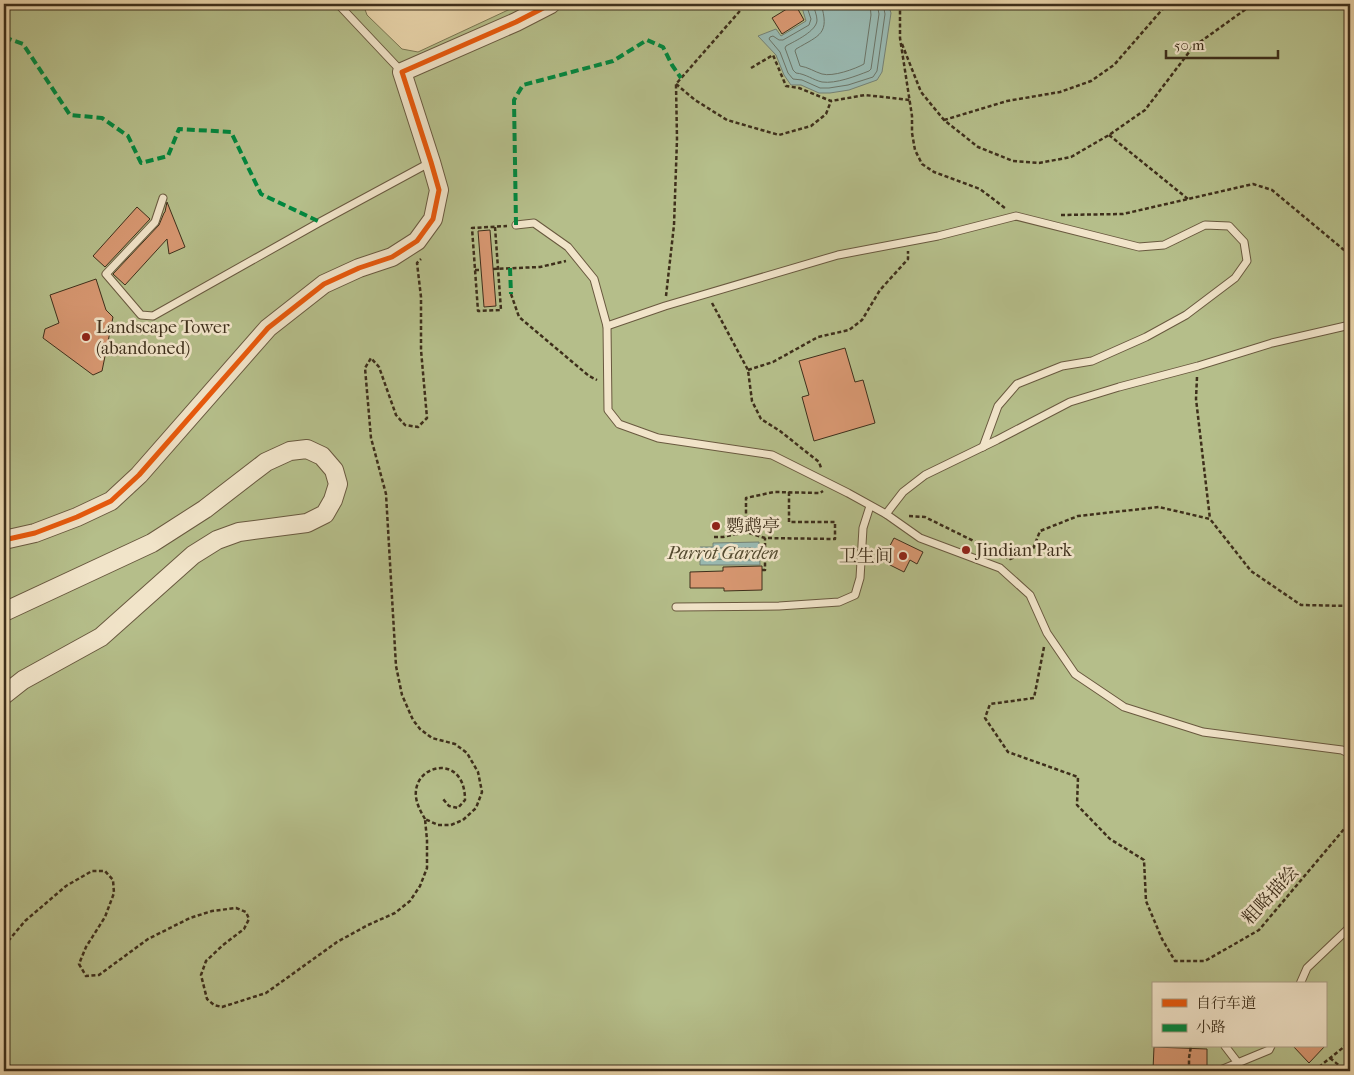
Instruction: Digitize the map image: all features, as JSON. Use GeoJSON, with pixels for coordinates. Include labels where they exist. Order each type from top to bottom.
{"type":"FeatureCollection","features":[{"type":"Feature","properties":{"kind":"street"},"geometry":{"type":"LineString","coordinates":[[4,540],[35,533],[112,501],[139,475],[268,328],[324,284],[359,268],[392,257],[417,241],[434,219],[439,190],[402,72],[516,22],[551,4]]}},
{"type":"Feature","properties":{"kind":"street"},"geometry":{"type":"LineString","coordinates":[[4,612],[152,543],[204,509],[266,462],[290,451],[308,449],[322,456],[334,470],[338,484],[333,500],[324,514],[306,523],[239,532],[217,540],[194,555],[101,637],[24,680],[4,695]]}},
{"type":"Feature","properties":{"kind":"lane"},"geometry":{"type":"LineString","coordinates":[[338,4],[402,72]]}},
{"type":"Feature","properties":{"kind":"lane"},"geometry":{"type":"LineString","coordinates":[[163,198],[155,222],[106,274],[141,315],[153,316],[431,162]]}},
{"type":"Feature","properties":{"kind":"lane"},"geometry":{"type":"LineString","coordinates":[[607,326],[665,306],[838,255],[938,236],[1016,216],[1139,247],[1164,245],[1206,225],[1229,226],[1244,242],[1247,261],[1235,278],[1186,315],[1146,337],[1092,361],[1062,366],[1017,384],[998,406],[983,447]]}},
{"type":"Feature","properties":{"kind":"lane"},"geometry":{"type":"LineString","coordinates":[[516,225],[534,223],[568,247],[594,279],[607,326],[608,410],[619,424],[658,438],[772,455],[886,514],[920,538],[1000,568],[1030,594],[1047,633],[1075,674],[1124,707],[1203,732],[1342,750],[1350,754]]}},
{"type":"Feature","properties":{"kind":"lane"},"geometry":{"type":"LineString","coordinates":[[886,514],[903,492],[925,475],[1070,402],[1272,343],[1350,325]]}},
{"type":"Feature","properties":{"kind":"lane"},"geometry":{"type":"LineString","coordinates":[[676,607],[779,606],[839,602],[854,595],[860,578],[863,528],[870,506]]}},
{"type":"Feature","properties":{"kind":"lane"},"geometry":{"type":"LineString","coordinates":[[1301,982],[1306,968],[1350,927]]}},
{"type":"Feature","properties":{"kind":"lane"},"geometry":{"type":"LineString","coordinates":[[1227,1048],[1238,1063]]}},
{"type":"Feature","properties":{"kind":"lane"},"geometry":{"type":"LineString","coordinates":[[1222,1071],[1270,1048]]}},
{"type":"Feature","properties":{"kind":"path"},"geometry":{"type":"LineString","coordinates":[[665,306],[674,225],[677,140],[676,84],[746,4]]}},
{"type":"Feature","properties":{"kind":"path"},"geometry":{"type":"LineString","coordinates":[[900,4],[900,38],[910,100],[912,133],[915,150],[922,164],[934,172],[980,189],[1016,216]]}},
{"type":"Feature","properties":{"kind":"path"},"geometry":{"type":"LineString","coordinates":[[944,120],[1007,101],[1060,92],[1091,81],[1114,65],[1167,4]]}},
{"type":"Feature","properties":{"kind":"path"},"geometry":{"type":"LineString","coordinates":[[900,38],[921,92],[944,120],[978,147],[1013,161],[1039,163],[1071,157],[1145,110],[1193,48],[1253,4]]}},
{"type":"Feature","properties":{"kind":"path"},"geometry":{"type":"LineString","coordinates":[[751,68],[773,55],[786,86],[799,88],[831,101],[864,95],[910,100]]}},
{"type":"Feature","properties":{"kind":"path"},"geometry":{"type":"LineString","coordinates":[[676,84],[694,100],[727,120],[779,135],[811,126],[826,114],[831,101]]}},
{"type":"Feature","properties":{"kind":"path"},"geometry":{"type":"LineString","coordinates":[[1108,135],[1188,199]]}},
{"type":"Feature","properties":{"kind":"path"},"geometry":{"type":"LineString","coordinates":[[1055,215],[1123,214],[1253,184],[1272,190],[1350,255]]}},
{"type":"Feature","properties":{"kind":"path"},"geometry":{"type":"LineString","coordinates":[[495,226],[501,310],[478,312],[472,228],[495,226],[516,225]]}},
{"type":"Feature","properties":{"kind":"path"},"geometry":{"type":"LineString","coordinates":[[748,370],[773,362],[818,338],[849,330],[862,320],[880,290],[908,259],[909,242]]}},
{"type":"Feature","properties":{"kind":"path"},"geometry":{"type":"LineString","coordinates":[[424,255],[417,263],[421,297],[421,350],[427,418],[418,427],[405,425],[396,415],[379,367],[371,358],[364,368],[371,438],[386,494],[396,666],[402,695],[413,720],[420,730],[432,738],[455,744],[467,753],[478,772],[482,792],[476,808],[463,820],[452,825],[438,825],[425,819]]}},
{"type":"Feature","properties":{"kind":"path"},"geometry":{"type":"LineString","coordinates":[[493,269],[540,267],[578,259]]}},
{"type":"Feature","properties":{"kind":"path"},"geometry":{"type":"LineString","coordinates":[[475,270],[481,270]]}},
{"type":"Feature","properties":{"kind":"path"},"geometry":{"type":"LineString","coordinates":[[510,294],[519,317],[588,376],[608,385]]}},
{"type":"Feature","properties":{"kind":"path"},"geometry":{"type":"LineString","coordinates":[[707,294],[748,370],[752,402],[760,419],[780,431],[819,462],[822,471],[820,479]]}},
{"type":"Feature","properties":{"kind":"path"},"geometry":{"type":"LineString","coordinates":[[1198,366],[1196,399],[1210,519],[1251,571],[1301,605],[1350,606]]}},
{"type":"Feature","properties":{"kind":"path"},"geometry":{"type":"LineString","coordinates":[[746,532],[746,498],[774,492],[820,493],[832,485]]}},
{"type":"Feature","properties":{"kind":"path"},"geometry":{"type":"LineString","coordinates":[[714,537],[746,532],[765,538],[835,539],[835,522],[789,522],[789,492]]}},
{"type":"Feature","properties":{"kind":"path"},"geometry":{"type":"LineString","coordinates":[[925,517],[1010,559],[1033,550],[1040,531],[1078,516],[1159,507],[1210,519]]}},
{"type":"Feature","properties":{"kind":"path"},"geometry":{"type":"LineString","coordinates":[[762,570],[765,570],[765,538]]}},
{"type":"Feature","properties":{"kind":"path"},"geometry":{"type":"LineString","coordinates":[[4,946],[25,921],[66,886],[92,871],[105,871],[113,880],[114,893],[105,918],[86,947],[79,964],[86,976],[98,975],[148,939],[190,918],[212,911],[236,908],[246,912],[249,919],[244,929],[222,945],[206,961],[201,975],[207,999],[214,1006],[222,1007],[266,993],[337,942],[368,924],[395,913],[410,902],[420,886],[427,868],[425,819],[415,796],[416,786],[422,777],[438,768],[448,769],[456,773],[462,781],[465,791],[465,800],[458,808],[449,806],[443,799]]}},
{"type":"Feature","properties":{"kind":"path"},"geometry":{"type":"LineString","coordinates":[[1314,1071],[1350,1042]]}},
{"type":"Feature","properties":{"kind":"path"},"geometry":{"type":"LineString","coordinates":[[1189,1071],[1191,1048]]}},
{"type":"Feature","properties":{"kind":"path"},"geometry":{"type":"LineString","coordinates":[[1330,1058],[1346,1071]]}},
{"type":"Feature","properties":{"kind":"green space","name":"Parrot Garden"},"geometry":{"type":"Polygon","coordinates":[[[4,4],[363,4],[367,15],[402,49],[418,52],[521,4],[1350,4],[1350,1071],[4,1071],[4,4]]]}},
{"type":"Feature","properties":{"kind":"water"},"geometry":{"type":"Polygon","coordinates":[[[801,4],[888,4],[891,13],[882,72],[877,80],[849,90],[830,93],[819,93],[801,85],[791,85],[784,75],[776,55],[758,36],[776,29],[781,36],[806,21],[801,4]]]}},
{"type":"Feature","properties":{"kind":"water"},"geometry":{"type":"Polygon","coordinates":[[[759,542],[760,565],[700,565],[700,547],[713,547],[713,543],[759,542]]]}},
{"type":"Feature","properties":{"kind":"building"},"geometry":{"type":"Polygon","coordinates":[[[795,4],[804,20],[782,34],[772,18],[795,4]]]}},
{"type":"Feature","properties":{"kind":"building"},"geometry":{"type":"Polygon","coordinates":[[[167,202],[185,247],[169,254],[167,239],[125,285],[113,274],[159,225],[167,202]]]}},
{"type":"Feature","properties":{"kind":"building"},"geometry":{"type":"Polygon","coordinates":[[[137,207],[150,219],[105,267],[93,256],[137,207]]]}},
{"type":"Feature","properties":{"kind":"building"},"geometry":{"type":"Polygon","coordinates":[[[490,230],[496,306],[484,307],[478,231],[490,230]]]}},
{"type":"Feature","properties":{"kind":"building"},"geometry":{"type":"Polygon","coordinates":[[[96,279],[106,310],[113,317],[102,371],[93,375],[43,338],[45,329],[59,323],[50,295],[96,279]]]}},
{"type":"Feature","properties":{"kind":"building"},"geometry":{"type":"Polygon","coordinates":[[[845,348],[855,382],[863,380],[875,423],[814,441],[802,397],[809,395],[799,361],[845,348]]]}},
{"type":"Feature","properties":{"kind":"building","name":"卫生间"},"geometry":{"type":"Polygon","coordinates":[[[894,538],[923,552],[917,564],[910,560],[904,572],[882,561],[894,538]]]}},
{"type":"Feature","properties":{"kind":"building"},"geometry":{"type":"Polygon","coordinates":[[[762,566],[762,590],[724,591],[724,588],[690,588],[690,572],[723,571],[723,567],[762,566]]]}},
{"type":"Feature","properties":{"kind":"building"},"geometry":{"type":"Polygon","coordinates":[[[1154,1048],[1207,1049],[1207,1071],[1153,1070],[1154,1048]]]}},
{"type":"Feature","properties":{"kind":"building"},"geometry":{"type":"Polygon","coordinates":[[[1295,1048],[1323,1048],[1309,1063],[1295,1048]]]}},
{"type":"Feature","properties":{"kind":"marked path"},"geometry":{"type":"LineString","coordinates":[[4,37],[23,44],[70,115],[102,118],[128,136],[141,163],[168,156],[179,129],[231,132],[261,194],[320,222]]}},
{"type":"Feature","properties":{"kind":"marked path"},"geometry":{"type":"LineString","coordinates":[[516,225],[514,100],[523,85],[613,61],[647,40],[663,47],[681,78]]}},
{"type":"Feature","properties":{"kind":"marked path"},"geometry":{"type":"LineString","coordinates":[[510,268],[511,294]]}},
{"type":"Feature","properties":{"kind":"marked path"},"geometry":{"type":"LineString","coordinates":[[4,1054],[11,1071]]}},
{"type":"Feature","properties":{"kind":"cycle path"},"geometry":{"type":"LineString","coordinates":[[4,540],[35,533],[77,517],[111,501],[139,475],[268,328],[324,284],[359,268],[392,257],[417,241],[433,219],[439,190],[402,72],[516,22],[551,4]]}},
{"type":"Feature","properties":{"kind":"place","name":"Landscape Tower (abandoned)"},"geometry":{"type":"Point","coordinates":[86,337]}},
{"type":"Feature","properties":{"kind":"place","name":"鹦鹉亭"},"geometry":{"type":"Point","coordinates":[716,526]}},
{"type":"Feature","properties":{"kind":"place","name":"Jindian Park"},"geometry":{"type":"Point","coordinates":[966,550]}},
{"type":"Feature","properties":{"kind":"place","name":"卫生间"},"geometry":{"type":"Point","coordinates":[903,556]}}]}
